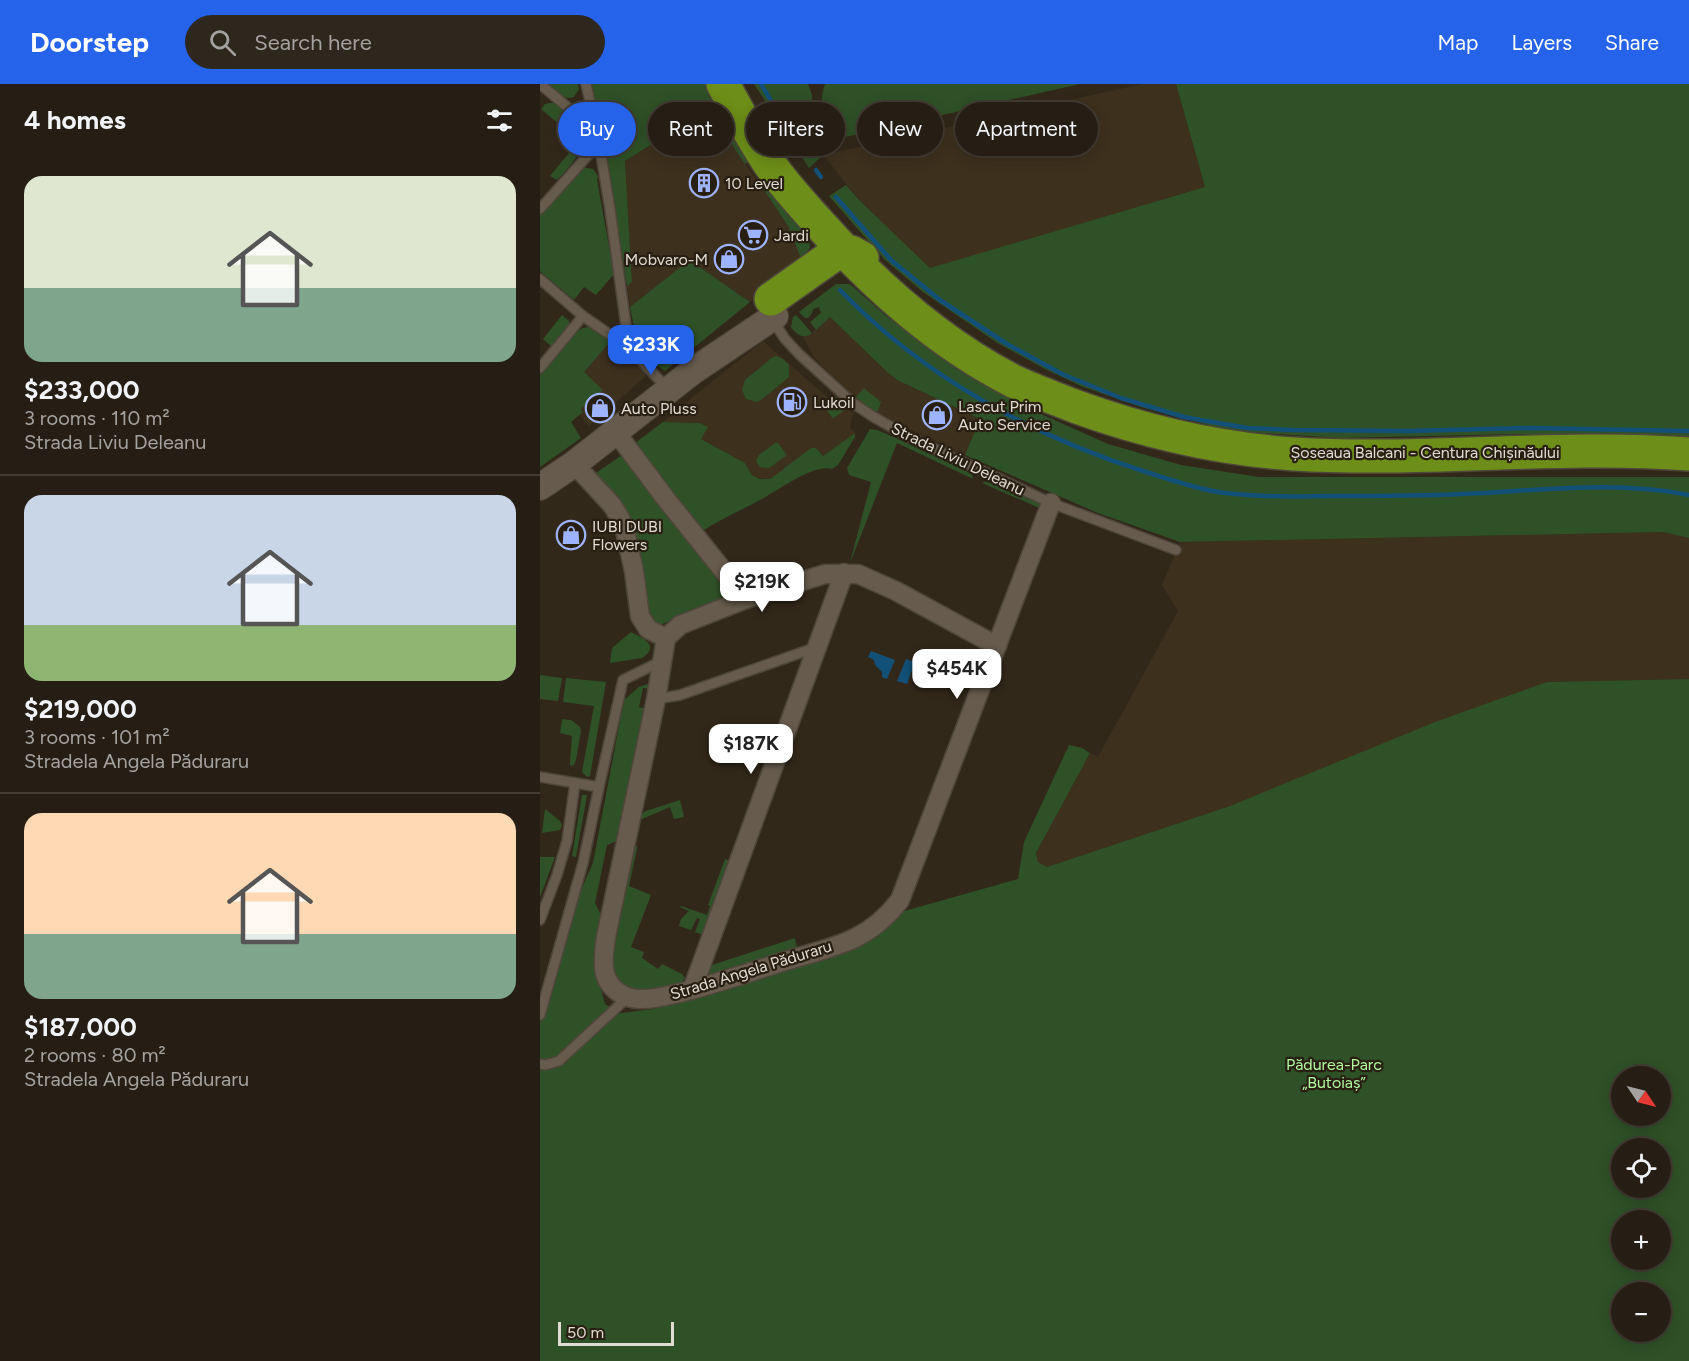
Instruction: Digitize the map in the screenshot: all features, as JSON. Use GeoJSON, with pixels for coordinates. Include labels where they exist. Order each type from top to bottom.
{"type":"FeatureCollection","features":[{"type":"Feature","properties":{"kind":"highway"},"geometry":{"type":"LineString","coordinates":[[716,84],[746,139],[786,197],[811,228],[815,246],[809,265],[770,309]]}},
{"type":"Feature","properties":{"kind":"highway"},"geometry":{"type":"LineString","coordinates":[[723,84],[747,129],[772,168],[840,251],[859,256],[927,317],[1060,400]]}},
{"type":"Feature","properties":{"kind":"highway"},"geometry":{"type":"LineString","coordinates":[[732,84],[777,159],[838,235],[840,251]]}},
{"type":"Feature","properties":{"kind":"highway","name":"Șoseaua Balcani - Centura Chișinăului"},"geometry":{"type":"LineString","coordinates":[[741,84],[774,143],[791,166],[869,255],[898,282],[951,324],[1025,369],[1060,400],[1107,417],[1182,437],[1247,450],[1341,456],[1608,451],[1689,454]]}},
{"type":"Feature","properties":{"kind":"highway"},"geometry":{"type":"LineString","coordinates":[[770,309],[799,280],[840,251]]}},
{"type":"Feature","properties":{"kind":"highway"},"geometry":{"type":"LineString","coordinates":[[770,309],[837,276],[846,274],[854,276],[872,288],[915,326],[973,366],[1015,390],[1060,400]]}},
{"type":"Feature","properties":{"kind":"main road"},"geometry":{"type":"LineString","coordinates":[[540,487],[574,464],[770,309]]}},
{"type":"Feature","properties":{"kind":"street"},"geometry":{"type":"LineString","coordinates":[[615,431],[746,599]]}},
{"type":"Feature","properties":{"kind":"street"},"geometry":{"type":"LineString","coordinates":[[574,464],[612,505],[620,518],[634,571],[640,616],[648,629],[666,638]]}},
{"type":"Feature","properties":{"kind":"street","name":"Strada Angela Păduraru"},"geometry":{"type":"LineString","coordinates":[[628,997],[649,998],[692,990],[853,939],[870,930],[891,912],[900,900],[1051,503]]}},
{"type":"Feature","properties":{"kind":"street"},"geometry":{"type":"LineString","coordinates":[[692,990],[844,573]]}},
{"type":"Feature","properties":{"kind":"street"},"geometry":{"type":"LineString","coordinates":[[628,997],[619,993],[608,981],[604,975],[603,961],[606,937],[656,699],[666,638],[680,625],[746,599],[825,574],[844,573],[858,574],[872,579],[997,646]]}},
{"type":"Feature","properties":{"kind":"lane"},"geometry":{"type":"LineString","coordinates":[[540,84],[561,102]]}},
{"type":"Feature","properties":{"kind":"lane"},"geometry":{"type":"LineString","coordinates":[[586,84],[590,102]]}},
{"type":"Feature","properties":{"kind":"lane"},"geometry":{"type":"LineString","coordinates":[[540,209],[587,156]]}},
{"type":"Feature","properties":{"kind":"lane"},"geometry":{"type":"LineString","coordinates":[[601,156],[629,348]]}},
{"type":"Feature","properties":{"kind":"lane"},"geometry":{"type":"LineString","coordinates":[[540,279],[583,316],[629,348],[669,390]]}},
{"type":"Feature","properties":{"kind":"lane","name":"Strada Liviu Deleanu"},"geometry":{"type":"LineString","coordinates":[[770,309],[777,328],[800,355],[853,403],[872,416],[909,437],[1051,503],[1176,550]]}},
{"type":"Feature","properties":{"kind":"lane"},"geometry":{"type":"LineString","coordinates":[[540,368],[583,316]]}},
{"type":"Feature","properties":{"kind":"lane"},"geometry":{"type":"LineString","coordinates":[[656,699],[680,695],[817,647]]}},
{"type":"Feature","properties":{"kind":"lane"},"geometry":{"type":"LineString","coordinates":[[540,1015],[542,1000],[583,863],[623,680],[662,661]]}},
{"type":"Feature","properties":{"kind":"lane"},"geometry":{"type":"LineString","coordinates":[[540,777],[599,787]]}},
{"type":"Feature","properties":{"kind":"lane"},"geometry":{"type":"LineString","coordinates":[[540,920],[544,896],[557,875],[567,841],[575,783]]}},
{"type":"Feature","properties":{"kind":"lane"},"geometry":{"type":"LineString","coordinates":[[540,1064],[545,1065],[559,1060],[628,997]]}},
{"type":"Feature","properties":{"kind":"shaded area"},"geometry":{"type":"Polygon","coordinates":[[[1142,84],[1176,84],[1205,187],[930,269],[859,200],[824,156],[845,156],[845,150],[857,147],[857,156],[943,156],[943,128],[955,126],[955,156],[1098,156],[1098,102],[1061,102],[1142,84]]]}},
{"type":"Feature","properties":{"kind":"shaded area"},"geometry":{"type":"Polygon","coordinates":[[[648,147],[648,156],[734,156],[734,147],[788,226],[802,261],[750,302],[698,266],[692,259],[630,307],[627,286],[632,282],[625,161],[648,147]]]}},
{"type":"Feature","properties":{"kind":"shaded area"},"geometry":{"type":"Polygon","coordinates":[[[830,317],[897,380],[981,420],[965,455],[871,411],[822,366],[803,337],[808,336],[830,317]]]}},
{"type":"Feature","properties":{"kind":"shaded area"},"geometry":{"type":"Polygon","coordinates":[[[763,341],[827,397],[835,396],[853,413],[850,427],[855,433],[823,456],[816,448],[770,479],[765,480],[752,475],[745,463],[701,439],[707,427],[700,423],[663,422],[763,341]]]}},
{"type":"Feature","properties":{"kind":"shaded area"},"geometry":{"type":"Polygon","coordinates":[[[610,342],[646,376],[589,426],[580,415],[583,412],[581,409],[584,372],[610,342]]]}},
{"type":"Feature","properties":{"kind":"shaded area"},"geometry":{"type":"Polygon","coordinates":[[[1663,532],[1689,538],[1689,679],[1547,682],[1230,806],[1047,867],[1037,862],[1036,853],[1090,753],[1098,757],[1178,611],[1162,585],[1180,542],[1663,532]]]}},
{"type":"Feature","properties":{"kind":"green space"},"geometry":{"type":"Polygon","coordinates":[[[548,84],[578,84],[579,89],[574,97],[566,98],[548,84]]]}},
{"type":"Feature","properties":{"kind":"green space"},"geometry":{"type":"Polygon","coordinates":[[[592,84],[707,84],[716,102],[648,102],[648,147],[636,154],[636,102],[596,102],[592,84]]]}},
{"type":"Feature","properties":{"kind":"green space"},"geometry":{"type":"Polygon","coordinates":[[[754,84],[808,84],[812,95],[812,102],[766,102],[754,84]]]}},
{"type":"Feature","properties":{"kind":"green space"},"geometry":{"type":"Polygon","coordinates":[[[825,84],[1080,84],[1000,102],[955,102],[955,112],[943,115],[943,102],[857,102],[857,134],[845,137],[845,102],[822,102],[825,84]]]}},
{"type":"Feature","properties":{"kind":"green space"},"geometry":{"type":"Polygon","coordinates":[[[1176,84],[1689,84],[1689,441],[1519,434],[1340,438],[1224,429],[1141,407],[1081,386],[996,342],[923,292],[884,259],[829,196],[846,185],[930,268],[1205,187],[1176,84]]]}},
{"type":"Feature","properties":{"kind":"green space"},"geometry":{"type":"Polygon","coordinates":[[[554,103],[558,106],[558,123],[541,109],[545,104],[554,103]]]}},
{"type":"Feature","properties":{"kind":"green space"},"geometry":{"type":"Polygon","coordinates":[[[734,136],[751,160],[745,164],[734,148],[734,136]]]}},
{"type":"Feature","properties":{"kind":"green space"},"geometry":{"type":"Polygon","coordinates":[[[567,156],[577,156],[557,180],[550,176],[567,156]]]}},
{"type":"Feature","properties":{"kind":"green space"},"geometry":{"type":"Polygon","coordinates":[[[607,156],[633,156],[625,161],[632,282],[627,286],[607,156]]]}},
{"type":"Feature","properties":{"kind":"green space"},"geometry":{"type":"Polygon","coordinates":[[[801,156],[822,156],[809,168],[801,156]]]}},
{"type":"Feature","properties":{"kind":"green space"},"geometry":{"type":"Polygon","coordinates":[[[582,167],[593,169],[598,176],[614,274],[596,295],[584,287],[574,300],[540,271],[540,214],[582,167]]]}},
{"type":"Feature","properties":{"kind":"green space"},"geometry":{"type":"Polygon","coordinates":[[[762,171],[807,230],[810,247],[802,261],[788,226],[758,181],[762,171]]]}},
{"type":"Feature","properties":{"kind":"green space"},"geometry":{"type":"Polygon","coordinates":[[[692,258],[698,266],[750,302],[665,371],[648,359],[638,347],[630,307],[692,258]]]}},
{"type":"Feature","properties":{"kind":"green space"},"geometry":{"type":"Polygon","coordinates":[[[836,284],[850,284],[885,315],[938,355],[997,391],[1032,410],[1108,444],[1181,465],[1259,477],[1689,477],[1689,538],[1663,532],[1180,542],[1098,513],[965,455],[980,419],[897,380],[830,317],[816,330],[810,322],[821,313],[819,307],[813,309],[808,318],[799,312],[836,284]]]}},
{"type":"Feature","properties":{"kind":"green space"},"geometry":{"type":"Polygon","coordinates":[[[562,315],[569,321],[569,325],[552,347],[543,339],[562,315]]]}},
{"type":"Feature","properties":{"kind":"green space"},"geometry":{"type":"Polygon","coordinates":[[[796,315],[812,333],[803,336],[793,330],[791,327],[793,317],[796,315]]]}},
{"type":"Feature","properties":{"kind":"green space"},"geometry":{"type":"Polygon","coordinates":[[[589,327],[610,342],[584,372],[603,390],[581,409],[583,412],[571,422],[581,438],[540,467],[540,375],[578,331],[589,327]]]}},
{"type":"Feature","properties":{"kind":"green space"},"geometry":{"type":"Polygon","coordinates":[[[776,356],[789,365],[789,377],[761,400],[757,402],[746,399],[742,390],[745,380],[776,356]]]}},
{"type":"Feature","properties":{"kind":"green space"},"geometry":{"type":"Polygon","coordinates":[[[864,388],[881,402],[878,411],[871,411],[856,397],[864,388]]]}},
{"type":"Feature","properties":{"kind":"green space"},"geometry":{"type":"Polygon","coordinates":[[[835,396],[847,408],[833,419],[823,405],[830,400],[828,397],[835,396]]]}},
{"type":"Feature","properties":{"kind":"green space"},"geometry":{"type":"Polygon","coordinates":[[[663,422],[700,423],[708,427],[701,439],[745,463],[752,475],[760,479],[770,479],[811,448],[816,448],[823,456],[855,433],[855,437],[838,465],[832,469],[824,468],[806,474],[701,532],[635,443],[663,422]]]}},
{"type":"Feature","properties":{"kind":"green space"},"geometry":{"type":"Polygon","coordinates":[[[870,429],[898,439],[972,474],[973,479],[897,443],[850,563],[871,482],[849,475],[847,468],[870,429]]]}},
{"type":"Feature","properties":{"kind":"green space"},"geometry":{"type":"Polygon","coordinates":[[[778,443],[787,455],[769,468],[760,467],[756,461],[759,455],[778,443]]]}},
{"type":"Feature","properties":{"kind":"green space"},"geometry":{"type":"Polygon","coordinates":[[[625,453],[725,587],[723,600],[660,625],[654,624],[650,619],[620,501],[596,473],[625,453]]]}},
{"type":"Feature","properties":{"kind":"green space"},"geometry":{"type":"Polygon","coordinates":[[[987,481],[1044,505],[1044,510],[982,483],[987,481]]]}},
{"type":"Feature","properties":{"kind":"green space"},"geometry":{"type":"Polygon","coordinates":[[[631,632],[648,643],[650,650],[642,658],[610,663],[612,648],[631,632]]]}},
{"type":"Feature","properties":{"kind":"green space"},"geometry":{"type":"Polygon","coordinates":[[[540,675],[562,678],[558,701],[540,699],[540,675]]]}},
{"type":"Feature","properties":{"kind":"green space"},"geometry":{"type":"Polygon","coordinates":[[[566,678],[606,682],[590,776],[587,777],[582,772],[594,706],[563,702],[566,678]]]}},
{"type":"Feature","properties":{"kind":"green space","name":"Pădurea-Parc „Butoiaș”"},"geometry":{"type":"Polygon","coordinates":[[[1689,679],[1689,1361],[540,1361],[540,1000],[593,863],[624,700],[639,687],[653,682],[651,689],[643,688],[639,707],[647,709],[621,839],[607,845],[595,903],[604,921],[595,968],[605,1004],[616,1011],[614,1014],[653,1009],[693,999],[901,912],[1018,879],[1024,842],[1069,745],[1082,748],[1090,753],[1036,853],[1038,862],[1047,867],[1230,806],[1435,722],[1547,682],[1689,679]]]}},
{"type":"Feature","properties":{"kind":"green space"},"geometry":{"type":"Polygon","coordinates":[[[562,719],[571,720],[580,727],[581,731],[573,766],[570,765],[572,736],[560,733],[562,719]]]}},
{"type":"Feature","properties":{"kind":"green space"},"geometry":{"type":"Polygon","coordinates":[[[582,795],[587,795],[576,857],[572,856],[582,795]]]}},
{"type":"Feature","properties":{"kind":"green space"},"geometry":{"type":"Polygon","coordinates":[[[680,800],[684,817],[674,819],[670,807],[642,819],[638,817],[646,811],[680,800]]]}},
{"type":"Feature","properties":{"kind":"green space"},"geometry":{"type":"Polygon","coordinates":[[[545,809],[560,821],[562,825],[560,830],[542,833],[545,809]]]}},
{"type":"Feature","properties":{"kind":"green space"},"geometry":{"type":"Polygon","coordinates":[[[634,845],[637,849],[629,886],[651,895],[631,947],[644,952],[642,958],[658,969],[662,964],[682,974],[685,978],[679,986],[643,994],[622,985],[616,979],[611,954],[634,845]]]}},
{"type":"Feature","properties":{"kind":"green space"},"geometry":{"type":"Polygon","coordinates":[[[540,857],[555,857],[540,897],[540,857]]]}},
{"type":"Feature","properties":{"kind":"green space"},"geometry":{"type":"Polygon","coordinates":[[[725,859],[730,861],[703,935],[695,932],[700,919],[697,918],[691,930],[679,926],[681,919],[689,911],[681,906],[707,915],[710,906],[708,905],[725,859]]]}},
{"type":"Feature","properties":{"kind":"green space"},"geometry":{"type":"Polygon","coordinates":[[[795,938],[797,948],[710,977],[706,974],[707,962],[712,965],[795,938]]]}},
{"type":"Feature","properties":{"kind":"water"},"geometry":{"type":"Polygon","coordinates":[[[871,651],[895,660],[887,679],[882,677],[882,672],[875,665],[874,660],[868,657],[871,651]]]}},
{"type":"Feature","properties":{"kind":"water"},"geometry":{"type":"Polygon","coordinates":[[[906,659],[915,662],[907,684],[897,681],[906,659]]]}},
{"type":"Feature","properties":{"kind":"waterway"},"geometry":{"type":"LineString","coordinates":[[761,84],[772,102]]}},
{"type":"Feature","properties":{"kind":"waterway"},"geometry":{"type":"LineString","coordinates":[[816,170],[821,177]]}},
{"type":"Feature","properties":{"kind":"waterway"},"geometry":{"type":"LineString","coordinates":[[836,197],[891,260],[940,300],[1007,344],[1062,374],[1121,398],[1184,417],[1247,428],[1292,430],[1409,431],[1531,428],[1689,431]]}},
{"type":"Feature","properties":{"kind":"waterway"},"geometry":{"type":"LineString","coordinates":[[840,290],[907,350],[944,376],[1021,422],[1104,457],[1205,490],[1304,497],[1446,495],[1604,487],[1689,495]]}},
{"type":"Feature","properties":{"kind":"place","name":"10 Level"},"geometry":{"type":"Point","coordinates":[704,183]}},
{"type":"Feature","properties":{"kind":"place","name":"Jardi"},"geometry":{"type":"Point","coordinates":[753,235]}},
{"type":"Feature","properties":{"kind":"place","name":"Mobvaro-M"},"geometry":{"type":"Point","coordinates":[729,259]}},
{"type":"Feature","properties":{"kind":"place","name":"Lukoil"},"geometry":{"type":"Point","coordinates":[792,402]}},
{"type":"Feature","properties":{"kind":"place","name":"Auto Pluss"},"geometry":{"type":"Point","coordinates":[600,408]}},
{"type":"Feature","properties":{"kind":"place","name":"Lascut Prim Auto Service"},"geometry":{"type":"Point","coordinates":[937,415]}},
{"type":"Feature","properties":{"kind":"place","name":"IUBI DUBI Flowers"},"geometry":{"type":"Point","coordinates":[571,535]}}]}
